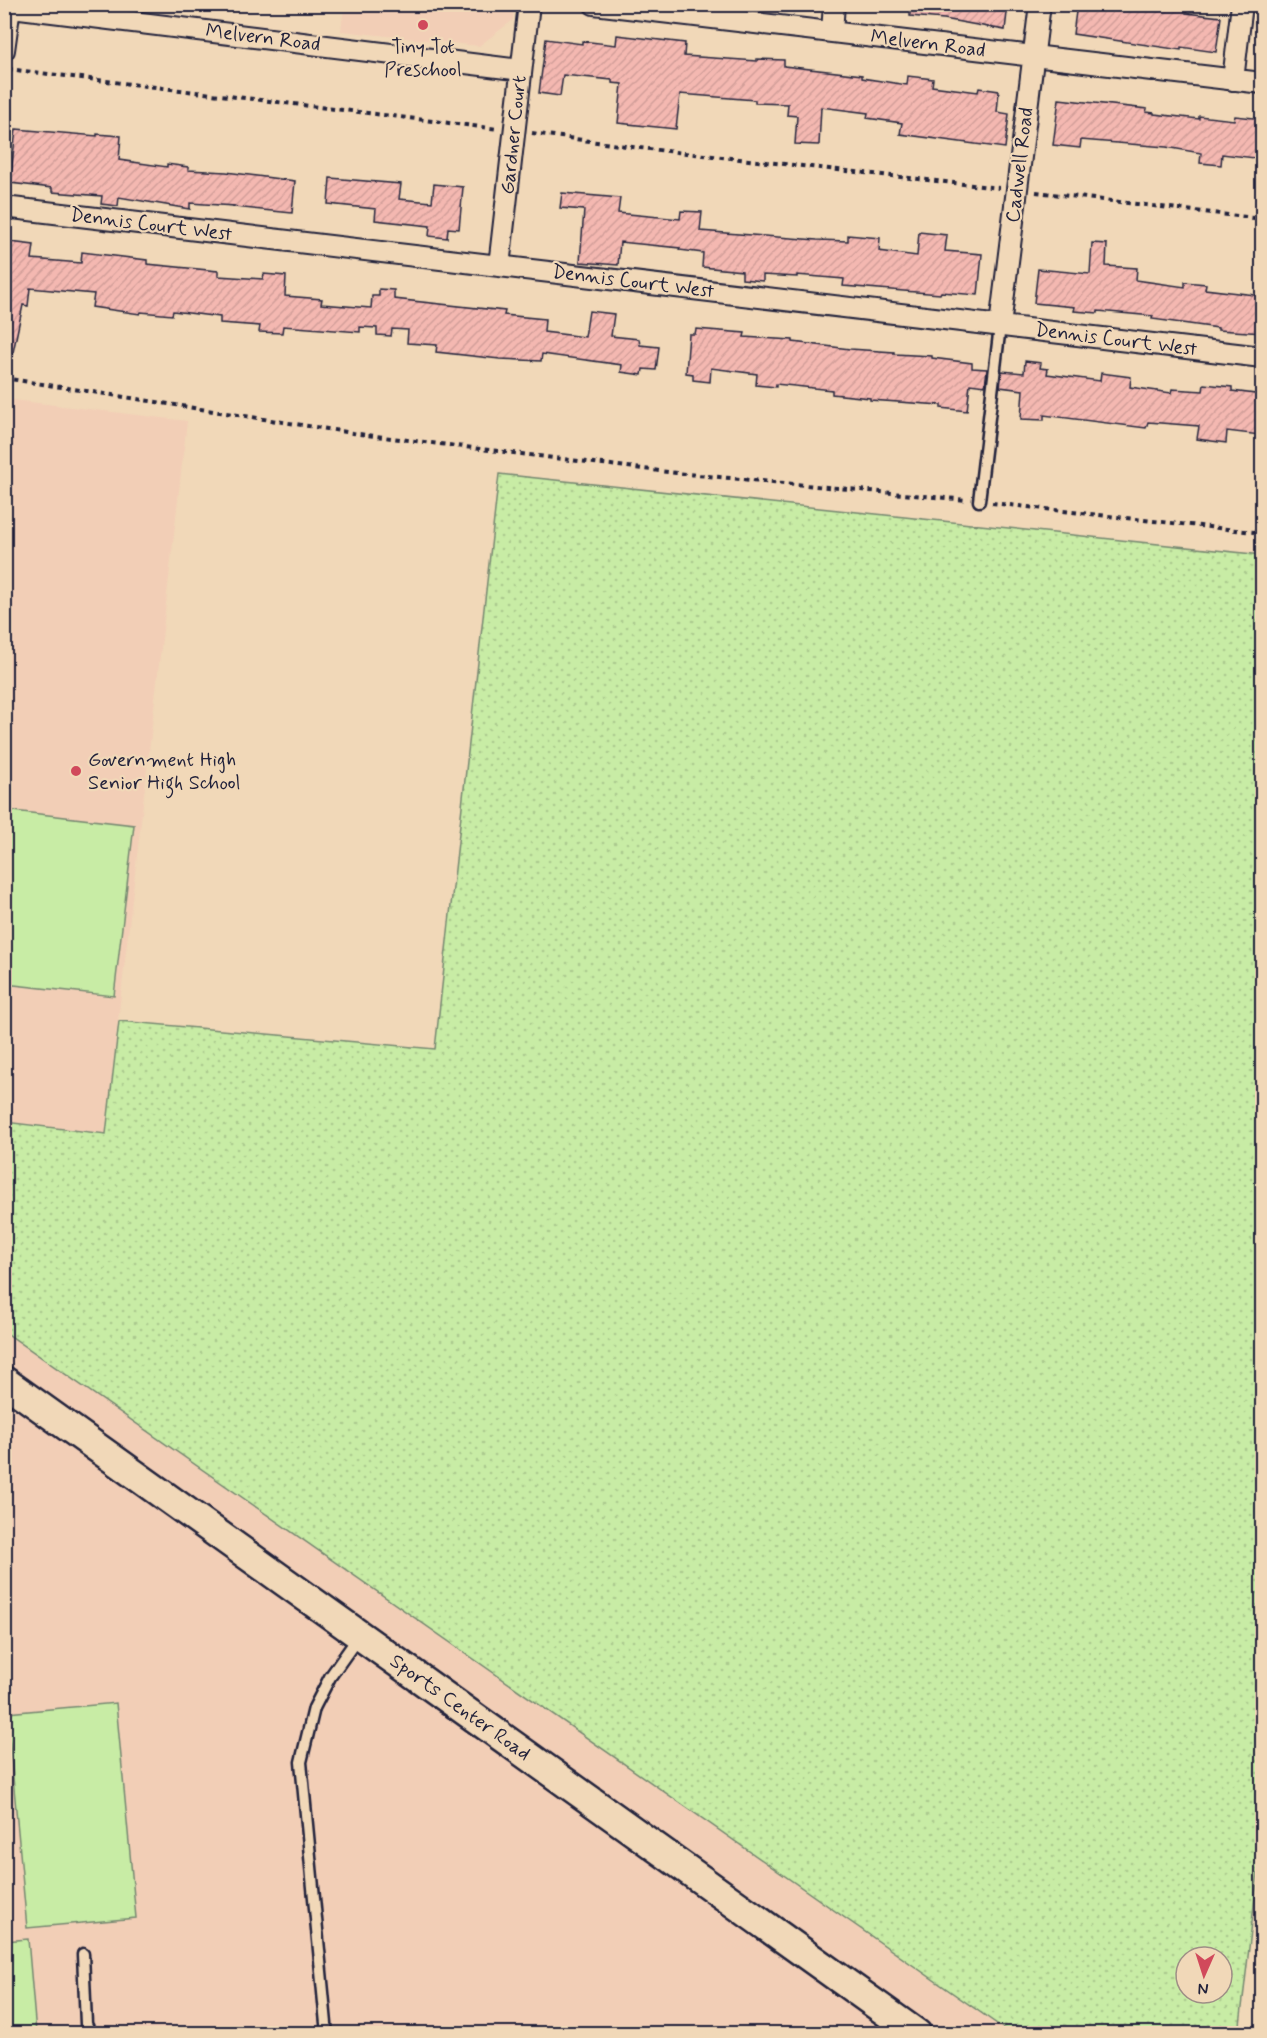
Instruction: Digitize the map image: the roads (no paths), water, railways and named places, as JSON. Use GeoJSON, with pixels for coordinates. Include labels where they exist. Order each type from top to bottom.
{"type":"FeatureCollection","features":[{"type":"Feature","properties":{"kind":"main road","name":"Sports Center Road"},"geometry":{"type":"LineString","coordinates":[[4,1381],[917,2034]]}},
{"type":"Feature","properties":{"kind":"street","name":"Gardner Court"},"geometry":{"type":"LineString","coordinates":[[499,266],[529,4]]}},
{"type":"Feature","properties":{"kind":"street","name":"Melvern Road"},"geometry":{"type":"LineString","coordinates":[[594,4],[636,7],[1263,83]]}},
{"type":"Feature","properties":{"kind":"street"},"geometry":{"type":"LineString","coordinates":[[832,32],[834,4]]}},
{"type":"Feature","properties":{"kind":"street","name":"Cadwell Road"},"geometry":{"type":"LineString","coordinates":[[1000,326],[1040,4]]}},
{"type":"Feature","properties":{"kind":"street"},"geometry":{"type":"LineString","coordinates":[[1233,80],[1242,4]]}},
{"type":"Feature","properties":{"kind":"street","name":"Melvern Road"},"geometry":{"type":"LineString","coordinates":[[7,6],[521,70]]}},
{"type":"Feature","properties":{"kind":"street"},"geometry":{"type":"LineString","coordinates":[[4,50],[7,6]]}},
{"type":"Feature","properties":{"kind":"street","name":"Dennis Court West"},"geometry":{"type":"LineString","coordinates":[[4,207],[1263,357]]}},
{"type":"Feature","properties":{"kind":"lane"},"geometry":{"type":"LineString","coordinates":[[979,501],[1000,326]]}},
{"type":"Feature","properties":{"kind":"lane"},"geometry":{"type":"LineString","coordinates":[[327,2034],[301,1762],[314,1708],[330,1677],[360,1635]]}},
{"type":"Feature","properties":{"kind":"lane"},"geometry":{"type":"LineString","coordinates":[[83,1954],[86,2024],[91,2034]]}},
{"type":"Feature","properties":{"kind":"place","name":"Tiny Tot Preschool"},"geometry":{"type":"Point","coordinates":[423,25]}},
{"type":"Feature","properties":{"kind":"place","name":"Government High Senior High School"},"geometry":{"type":"Point","coordinates":[76,771]}}]}
